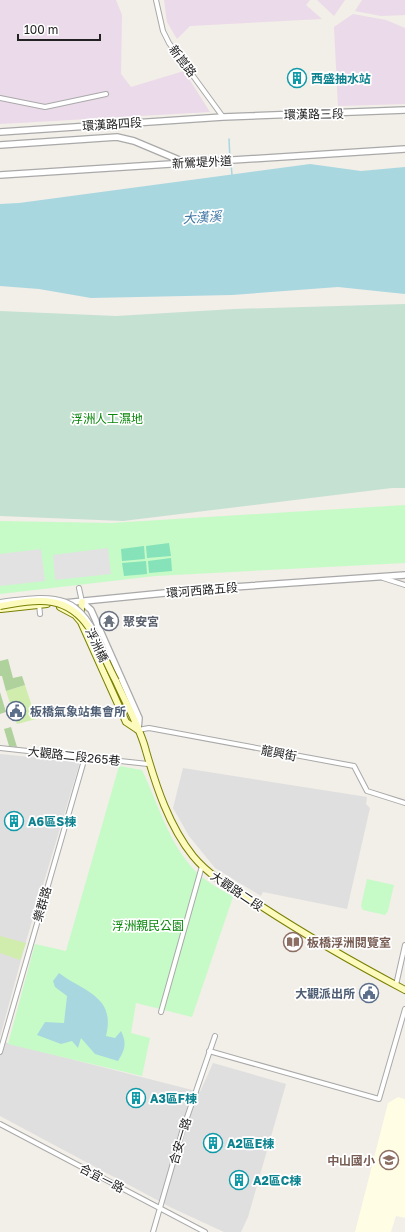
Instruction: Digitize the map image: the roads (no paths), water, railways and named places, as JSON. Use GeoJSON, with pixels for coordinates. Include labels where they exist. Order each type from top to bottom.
{"type":"FeatureCollection","features":[{"type":"Feature","properties":{"kind":"main road","name":"浮洲橋"},"geometry":{"type":"LineString","coordinates":[[0,606],[39,601],[53,602],[68,607],[78,614],[88,624],[138,730]]}},
{"type":"Feature","properties":{"kind":"main road"},"geometry":{"type":"LineString","coordinates":[[82,602],[80,611],[81,622],[126,722],[138,730]]}},
{"type":"Feature","properties":{"kind":"main road"},"geometry":{"type":"LineString","coordinates":[[52,603],[75,616],[81,622]]}},
{"type":"Feature","properties":{"kind":"main road","name":"環河西路五段"},"geometry":{"type":"LineString","coordinates":[[0,609],[52,603]]}},
{"type":"Feature","properties":{"kind":"main road","name":"大觀路二段"},"geometry":{"type":"LineString","coordinates":[[138,730],[146,750],[148,764],[172,823],[202,866],[223,883],[281,920],[405,990]]}},
{"type":"Feature","properties":{"kind":"street","name":"新崑路"},"geometry":{"type":"LineString","coordinates":[[156,0],[163,32],[169,43],[223,117]]}},
{"type":"Feature","properties":{"kind":"street"},"geometry":{"type":"LineString","coordinates":[[0,98],[45,107],[106,94]]}},
{"type":"Feature","properties":{"kind":"street","name":"環漢路三段"},"geometry":{"type":"LineString","coordinates":[[223,117],[405,110]]}},
{"type":"Feature","properties":{"kind":"street","name":"環漢路四段"},"geometry":{"type":"LineString","coordinates":[[0,132],[223,117]]}},
{"type":"Feature","properties":{"kind":"street"},"geometry":{"type":"LineString","coordinates":[[0,145],[117,137],[134,141],[186,163]]}},
{"type":"Feature","properties":{"kind":"street","name":"新鶯堤外道"},"geometry":{"type":"LineString","coordinates":[[0,175],[405,149]]}},
{"type":"Feature","properties":{"kind":"street","name":"環河西路五段"},"geometry":{"type":"LineString","coordinates":[[52,603],[82,602],[205,589],[405,575]]}},
{"type":"Feature","properties":{"kind":"street"},"geometry":{"type":"LineString","coordinates":[[378,576],[405,586]]}},
{"type":"Feature","properties":{"kind":"street"},"geometry":{"type":"LineString","coordinates":[[80,588],[82,602],[91,610],[139,718],[138,730]]}},
{"type":"Feature","properties":{"kind":"street"},"geometry":{"type":"LineString","coordinates":[[0,602],[46,597],[71,604],[81,612],[95,628],[116,681]]}},
{"type":"Feature","properties":{"kind":"street"},"geometry":{"type":"LineString","coordinates":[[39,604],[40,614]]}},
{"type":"Feature","properties":{"kind":"street","name":"龍興街"},"geometry":{"type":"LineString","coordinates":[[138,730],[149,728],[354,766],[366,791],[405,802]]}},
{"type":"Feature","properties":{"kind":"street","name":"大觀路二段265巷"},"geometry":{"type":"LineString","coordinates":[[0,748],[148,764]]}},
{"type":"Feature","properties":{"kind":"street","name":"樂群路"},"geometry":{"type":"LineString","coordinates":[[0,1052],[85,756]]}},
{"type":"Feature","properties":{"kind":"street"},"geometry":{"type":"LineString","coordinates":[[161,1012],[202,866]]}},
{"type":"Feature","properties":{"kind":"street"},"geometry":{"type":"LineString","coordinates":[[396,986],[405,945]]}},
{"type":"Feature","properties":{"kind":"street"},"geometry":{"type":"LineString","coordinates":[[209,1051],[379,1099],[405,1009]]}},
{"type":"Feature","properties":{"kind":"street","name":"合安一路"},"geometry":{"type":"LineString","coordinates":[[153,1232],[182,1132],[215,1036]]}},
{"type":"Feature","properties":{"kind":"street","name":"合宜一路"},"geometry":{"type":"LineString","coordinates":[[0,1124],[205,1232]]}},
{"type":"Feature","properties":{"kind":"water","name":"大漢溪"},"geometry":{"type":"Polygon","coordinates":[[[310,164],[361,171],[405,167],[405,294],[338,287],[232,295],[91,298],[39,289],[0,286],[0,204],[19,203],[310,164]]]}},
{"type":"Feature","properties":{"kind":"water"},"geometry":{"type":"Polygon","coordinates":[[[59,973],[96,997],[102,1003],[106,1012],[108,1023],[106,1036],[115,1038],[121,1031],[125,1043],[118,1061],[95,1054],[81,1038],[78,1048],[72,1041],[61,1044],[37,1035],[45,1022],[64,1023],[67,996],[55,987],[53,981],[59,973]]]}},
{"type":"Feature","properties":{"kind":"waterway"},"geometry":{"type":"LineString","coordinates":[[229,139],[230,159]]}},
{"type":"Feature","properties":{"kind":"waterway"},"geometry":{"type":"LineString","coordinates":[[231,163],[232,175]]}},
{"type":"Feature","properties":{"kind":"place","name":"西盛抽水站"},"geometry":{"type":"Point","coordinates":[297,78]}},
{"type":"Feature","properties":{"kind":"place","name":"聚安宮"},"geometry":{"type":"Point","coordinates":[109,621]}},
{"type":"Feature","properties":{"kind":"place","name":"板橋氣象站集會所"},"geometry":{"type":"Point","coordinates":[16,711]}},
{"type":"Feature","properties":{"kind":"place","name":"A6區S棟"},"geometry":{"type":"Point","coordinates":[14,821]}},
{"type":"Feature","properties":{"kind":"place","name":"板橋浮洲閱覽室"},"geometry":{"type":"Point","coordinates":[293,942]}},
{"type":"Feature","properties":{"kind":"place","name":"大觀派出所"},"geometry":{"type":"Point","coordinates":[369,993]}},
{"type":"Feature","properties":{"kind":"place","name":"A3區F棟"},"geometry":{"type":"Point","coordinates":[136,1098]}},
{"type":"Feature","properties":{"kind":"place","name":"A2區E棟"},"geometry":{"type":"Point","coordinates":[213,1143]}},
{"type":"Feature","properties":{"kind":"place","name":"中山國小"},"geometry":{"type":"Point","coordinates":[389,1160]}},
{"type":"Feature","properties":{"kind":"place","name":"A2區C棟"},"geometry":{"type":"Point","coordinates":[239,1180]}},
{"type":"Feature","properties":{"kind":"park label","name":"浮洲人工濕地"},"geometry":{"type":"Point","coordinates":[107,418]}},
{"type":"Feature","properties":{"kind":"park label","name":"浮洲親民公園"},"geometry":{"type":"Point","coordinates":[148,925]}}]}
